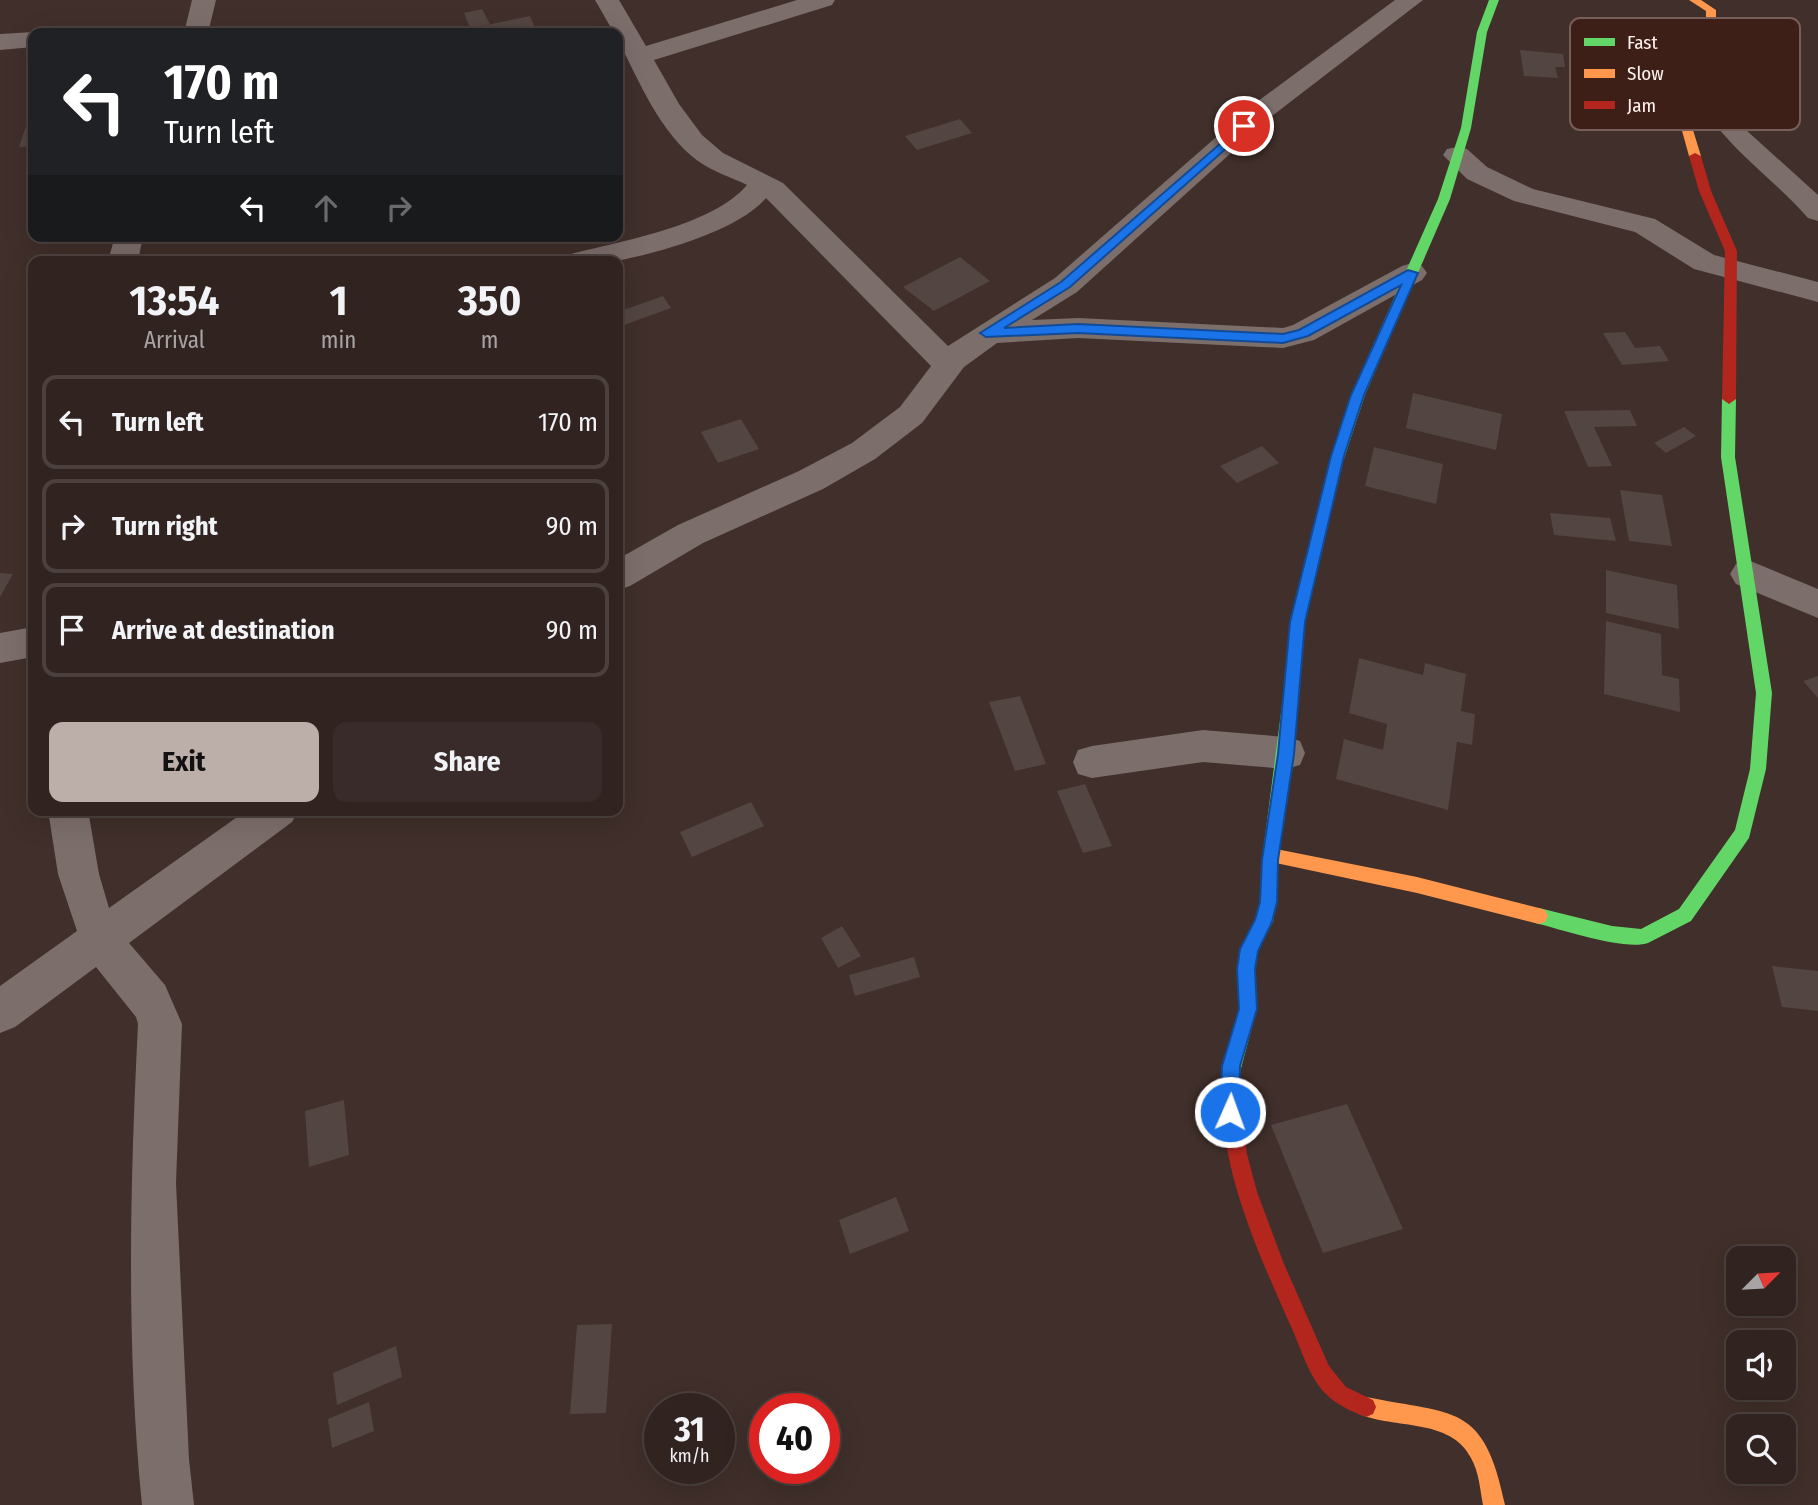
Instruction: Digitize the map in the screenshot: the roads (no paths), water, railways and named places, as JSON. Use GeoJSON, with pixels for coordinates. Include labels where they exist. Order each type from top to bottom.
{"type":"FeatureCollection","features":[{"type":"Feature","properties":{"kind":"street"},"geometry":{"type":"LineString","coordinates":[[197,28],[204,0]]}},
{"type":"Feature","properties":{"kind":"street"},"geometry":{"type":"LineString","coordinates":[[607,0],[683,131],[707,155],[764,182],[947,364]]}},
{"type":"Feature","properties":{"kind":"street"},"geometry":{"type":"LineString","coordinates":[[640,56],[823,0]]}},
{"type":"Feature","properties":{"kind":"street"},"geometry":{"type":"LineString","coordinates":[[623,573],[700,530],[763,505],[866,449],[911,415],[927,398],[947,364],[986,333],[1066,285],[1263,110],[1411,0]]}},
{"type":"Feature","properties":{"kind":"street"},"geometry":{"type":"LineString","coordinates":[[1494,0],[1482,32],[1476,82],[1444,199],[1358,395],[1331,477],[1298,622],[1286,754],[1271,855],[1268,902],[1264,922],[1249,949],[1246,969],[1248,1009],[1231,1066],[1230,1089],[1230,1112],[1258,1223],[1307,1345],[1322,1373],[1339,1394],[1376,1409],[1449,1422],[1464,1430],[1487,1462],[1494,1505]]}},
{"type":"Feature","properties":{"kind":"street"},"geometry":{"type":"LineString","coordinates":[[1694,0],[1711,10],[1711,18]]}},
{"type":"Feature","properties":{"kind":"street"},"geometry":{"type":"LineString","coordinates":[[0,42],[28,40]]}},
{"type":"Feature","properties":{"kind":"street"},"geometry":{"type":"LineString","coordinates":[[1271,855],[1417,885],[1612,934],[1642,937],[1685,915],[1743,833],[1755,782],[1764,693],[1748,574],[1728,457],[1731,251],[1705,191],[1687,130]]}},
{"type":"Feature","properties":{"kind":"street"},"geometry":{"type":"LineString","coordinates":[[1733,130],[1746,147],[1793,184],[1818,212]]}},
{"type":"Feature","properties":{"kind":"street"},"geometry":{"type":"LineString","coordinates":[[1457,155],[1477,173],[1543,202],[1594,210],[1645,225],[1704,262],[1818,292]]}},
{"type":"Feature","properties":{"kind":"street"},"geometry":{"type":"LineString","coordinates":[[598,256],[688,229],[727,214],[748,201],[764,182]]}},
{"type":"Feature","properties":{"kind":"street"},"geometry":{"type":"LineString","coordinates":[[986,333],[1078,328],[1283,338],[1303,333],[1412,273]]}},
{"type":"Feature","properties":{"kind":"street"},"geometry":{"type":"LineString","coordinates":[[1748,574],[1818,604]]}},
{"type":"Feature","properties":{"kind":"street"},"geometry":{"type":"LineString","coordinates":[[0,648],[28,643]]}},
{"type":"Feature","properties":{"kind":"street"},"geometry":{"type":"LineString","coordinates":[[1092,762],[1203,746],[1286,754]]}},
{"type":"Feature","properties":{"kind":"street"},"geometry":{"type":"LineString","coordinates":[[69,816],[78,876],[101,937],[154,1004],[160,1024],[153,1183],[163,1460],[168,1505]]}},
{"type":"Feature","properties":{"kind":"street"},"geometry":{"type":"LineString","coordinates":[[0,1012],[270,816]]}}]}
